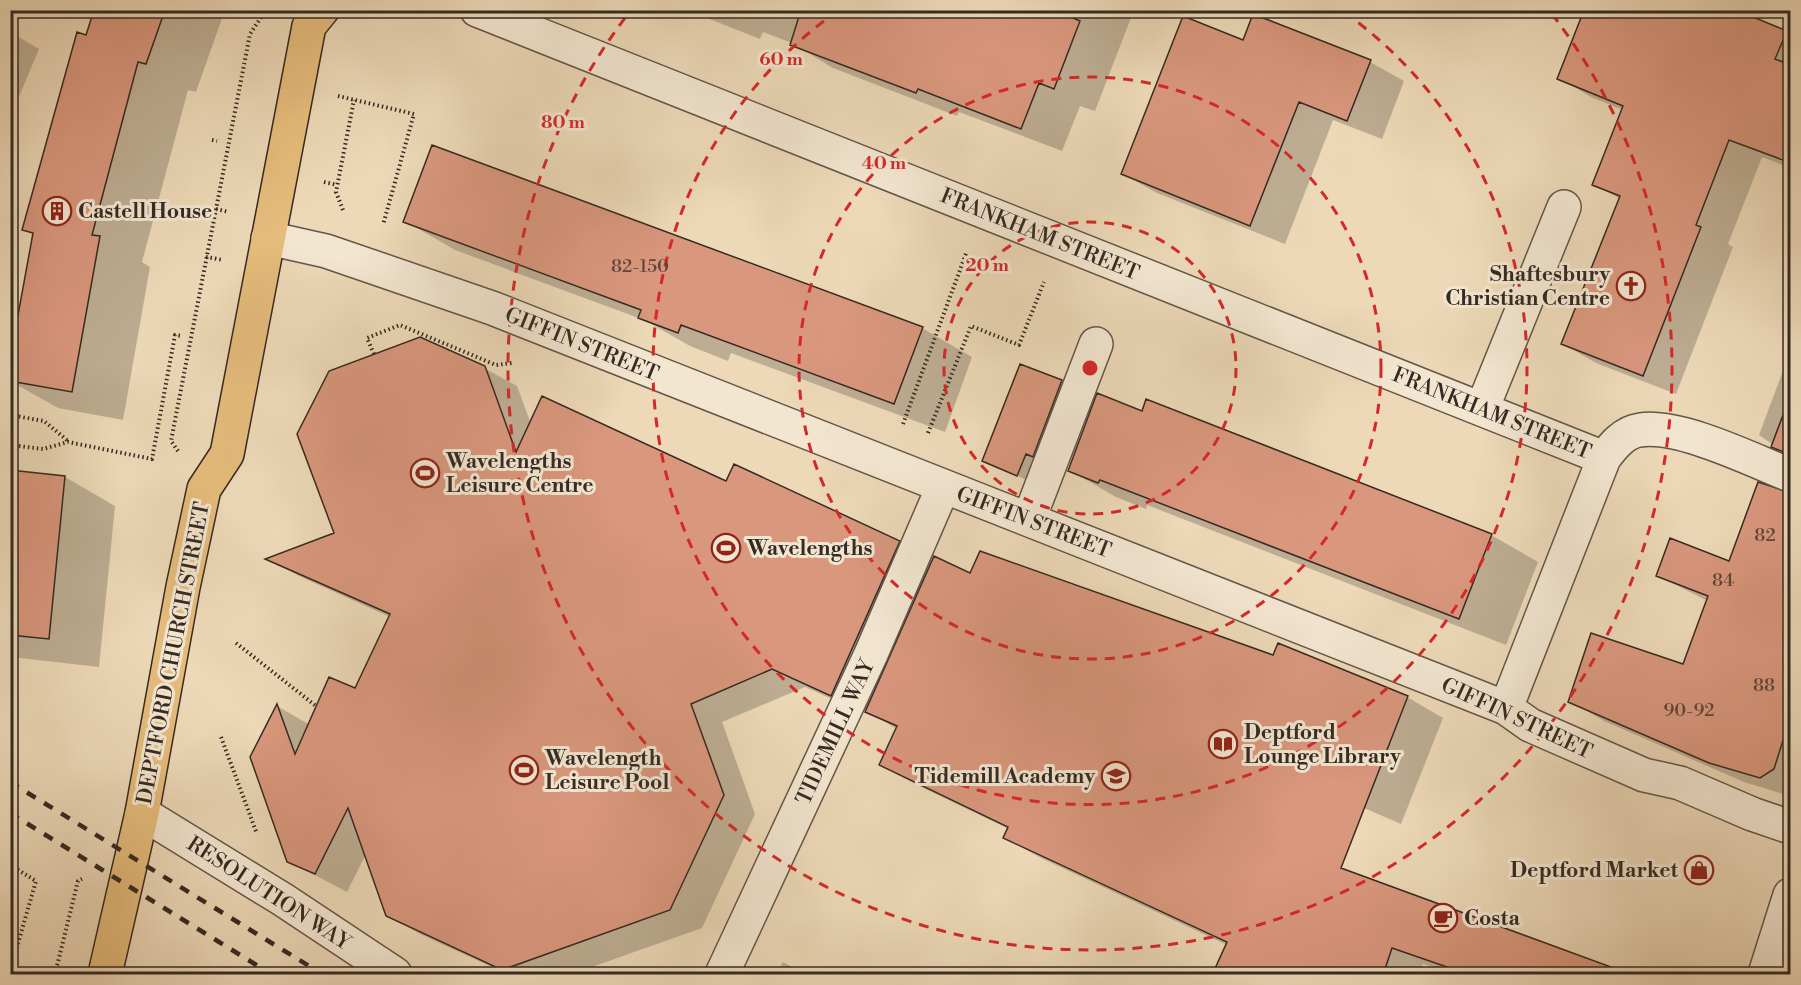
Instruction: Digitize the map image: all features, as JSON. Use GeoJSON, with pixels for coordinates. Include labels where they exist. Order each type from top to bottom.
{"type":"FeatureCollection","features":[{"type":"Feature","properties":{"kind":"main road","name":"DEPTFORD CHURCH STREET"},"geometry":{"type":"LineString","coordinates":[[113,972],[183,587],[204,489],[227,454],[310,16]]}},
{"type":"Feature","properties":{"kind":"street","name":"FRANKHAM STREET"},"geometry":{"type":"LineString","coordinates":[[497,14],[981,211],[1604,458]]}},
{"type":"Feature","properties":{"kind":"street"},"geometry":{"type":"LineString","coordinates":[[1482,409],[1564,207]]}},
{"type":"Feature","properties":{"kind":"street","name":"GIFFIN STREET"},"geometry":{"type":"LineString","coordinates":[[268,238],[326,251],[492,308],[1506,708],[1530,725],[1644,775],[1680,783],[1752,814],[1791,827]]}},
{"type":"Feature","properties":{"kind":"street"},"geometry":{"type":"LineString","coordinates":[[1029,519],[1096,344]]}},
{"type":"Feature","properties":{"kind":"street","name":"FRANKHAM STREET"},"geometry":{"type":"LineString","coordinates":[[1506,708],[1604,458],[1619,440],[1639,430],[1668,432],[1698,439],[1791,475]]}},
{"type":"Feature","properties":{"kind":"street","name":"TIDEMILL WAY"},"geometry":{"type":"LineString","coordinates":[[722,975],[874,646],[943,487]]}},
{"type":"Feature","properties":{"kind":"street","name":"RESOLUTION WAY"},"geometry":{"type":"LineString","coordinates":[[142,813],[282,899],[394,975]]}},
{"type":"Feature","properties":{"kind":"street"},"geometry":{"type":"LineString","coordinates":[[1765,975],[1791,895]]}},
{"type":"Feature","properties":{"kind":"path"},"geometry":{"type":"LineString","coordinates":[[171,441],[250,34],[266,10]]}},
{"type":"Feature","properties":{"kind":"path"},"geometry":{"type":"LineString","coordinates":[[348,214],[340,207],[337,185],[354,100],[414,114],[385,215],[382,234]]}},
{"type":"Feature","properties":{"kind":"path"},"geometry":{"type":"LineString","coordinates":[[324,182],[337,185]]}},
{"type":"Feature","properties":{"kind":"path"},"geometry":{"type":"LineString","coordinates":[[903,423],[981,211]]}},
{"type":"Feature","properties":{"kind":"path"},"geometry":{"type":"LineString","coordinates":[[912,474],[971,326],[1019,345],[1060,242]]}},
{"type":"Feature","properties":{"kind":"path"},"geometry":{"type":"LineString","coordinates":[[374,354],[367,338],[400,325],[496,365],[515,363]]}},
{"type":"Feature","properties":{"kind":"path"},"geometry":{"type":"LineString","coordinates":[[10,445],[43,449],[68,442],[152,459],[175,335],[182,336]]}},
{"type":"Feature","properties":{"kind":"path"},"geometry":{"type":"LineString","coordinates":[[10,415],[44,421],[68,442]]}},
{"type":"Feature","properties":{"kind":"path"},"geometry":{"type":"LineString","coordinates":[[237,643],[316,706]]}},
{"type":"Feature","properties":{"kind":"path"},"geometry":{"type":"LineString","coordinates":[[221,736],[282,899]]}},
{"type":"Feature","properties":{"kind":"path"},"geometry":{"type":"LineString","coordinates":[[10,865],[36,880],[10,971]]}},
{"type":"Feature","properties":{"kind":"path"},"geometry":{"type":"LineString","coordinates":[[55,975],[78,881]]}},
{"type":"Feature","properties":{"kind":"building","name":"Castell House"},"geometry":{"type":"Polygon","coordinates":[[[94,10],[165,10],[146,64],[138,62],[92,235],[100,236],[72,392],[10,381],[10,359],[33,233],[22,230],[77,32],[86,35],[94,10]]]}},
{"type":"Feature","properties":{"kind":"building"},"geometry":{"type":"Polygon","coordinates":[[[801,10],[1054,10],[1080,21],[1054,89],[1039,83],[1021,129],[918,89],[916,93],[790,45],[801,10]]]}},
{"type":"Feature","properties":{"kind":"building"},"geometry":{"type":"Polygon","coordinates":[[[1584,10],[1736,10],[1787,31],[1775,59],[1791,65],[1791,163],[1729,140],[1696,225],[1701,227],[1643,376],[1561,344],[1620,196],[1592,185],[1623,106],[1557,79],[1584,10]]]}},
{"type":"Feature","properties":{"kind":"building"},"geometry":{"type":"Polygon","coordinates":[[[1253,14],[1371,60],[1347,121],[1299,102],[1250,226],[1121,174],[1183,16],[1243,40],[1253,14]]]}},
{"type":"Feature","properties":{"kind":"building"},"geometry":{"type":"Polygon","coordinates":[[[432,145],[923,327],[894,404],[681,325],[678,333],[638,318],[641,310],[403,222],[432,145]]]}},
{"type":"Feature","properties":{"kind":"building"},"geometry":{"type":"Polygon","coordinates":[[[420,337],[485,366],[516,452],[542,396],[726,481],[734,464],[900,541],[831,696],[772,669],[691,704],[724,795],[670,910],[502,970],[386,916],[348,808],[315,874],[287,862],[250,757],[277,704],[295,754],[329,677],[355,688],[390,614],[265,559],[334,533],[297,434],[329,371],[420,337]]]}},
{"type":"Feature","properties":{"kind":"building"},"geometry":{"type":"Polygon","coordinates":[[[1020,364],[1062,380],[1033,457],[1026,454],[1017,476],[982,461],[1020,364]]]}},
{"type":"Feature","properties":{"kind":"building"},"geometry":{"type":"Polygon","coordinates":[[[1097,393],[1142,411],[1146,399],[1492,534],[1459,619],[1100,480],[1098,483],[1068,471],[1097,393]]]}},
{"type":"Feature","properties":{"kind":"building"},"geometry":{"type":"Polygon","coordinates":[[[1786,407],[1791,408],[1791,455],[1771,447],[1786,407]]]}},
{"type":"Feature","properties":{"kind":"building"},"geometry":{"type":"Polygon","coordinates":[[[10,470],[65,476],[49,639],[10,635],[10,470]]]}},
{"type":"Feature","properties":{"kind":"building"},"geometry":{"type":"Polygon","coordinates":[[[1758,482],[1791,493],[1791,715],[1774,769],[1760,778],[1709,763],[1568,702],[1591,633],[1683,664],[1708,596],[1656,576],[1670,538],[1729,561],[1758,482]]]}},
{"type":"Feature","properties":{"kind":"building","name":"Tidemill Academy"},"geometry":{"type":"Polygon","coordinates":[[[980,551],[1273,655],[1278,643],[1408,696],[1341,868],[1619,970],[1618,975],[1470,975],[1392,948],[1383,975],[1212,975],[1227,942],[1003,838],[1008,827],[879,765],[897,726],[865,712],[934,556],[970,573],[980,551]]]}},
{"type":"Feature","properties":{"kind":"railway"},"geometry":{"type":"LineString","coordinates":[[10,782],[322,974]]}},
{"type":"Feature","properties":{"kind":"railway"},"geometry":{"type":"LineString","coordinates":[[10,813],[271,974]]}},
{"type":"Feature","properties":{"kind":"place","name":"Castell House"},"geometry":{"type":"Point","coordinates":[57,211]}},
{"type":"Feature","properties":{"kind":"place","name":"Shaftesbury Christian Centre"},"geometry":{"type":"Point","coordinates":[1631,286]}},
{"type":"Feature","properties":{"kind":"place","name":"Wavelengths Leisure Centre"},"geometry":{"type":"Point","coordinates":[425,473]}},
{"type":"Feature","properties":{"kind":"place","name":"Wavelengths"},"geometry":{"type":"Point","coordinates":[726,548]}},
{"type":"Feature","properties":{"kind":"place","name":"Deptford Lounge Library"},"geometry":{"type":"Point","coordinates":[1223,744]}},
{"type":"Feature","properties":{"kind":"place","name":"Wavelength Leisure Pool"},"geometry":{"type":"Point","coordinates":[524,770]}},
{"type":"Feature","properties":{"kind":"place","name":"Tidemill Academy"},"geometry":{"type":"Point","coordinates":[1116,776]}},
{"type":"Feature","properties":{"kind":"place","name":"Deptford Market"},"geometry":{"type":"Point","coordinates":[1699,870]}},
{"type":"Feature","properties":{"kind":"place","name":"Costa"},"geometry":{"type":"Point","coordinates":[1443,918]}}]}
